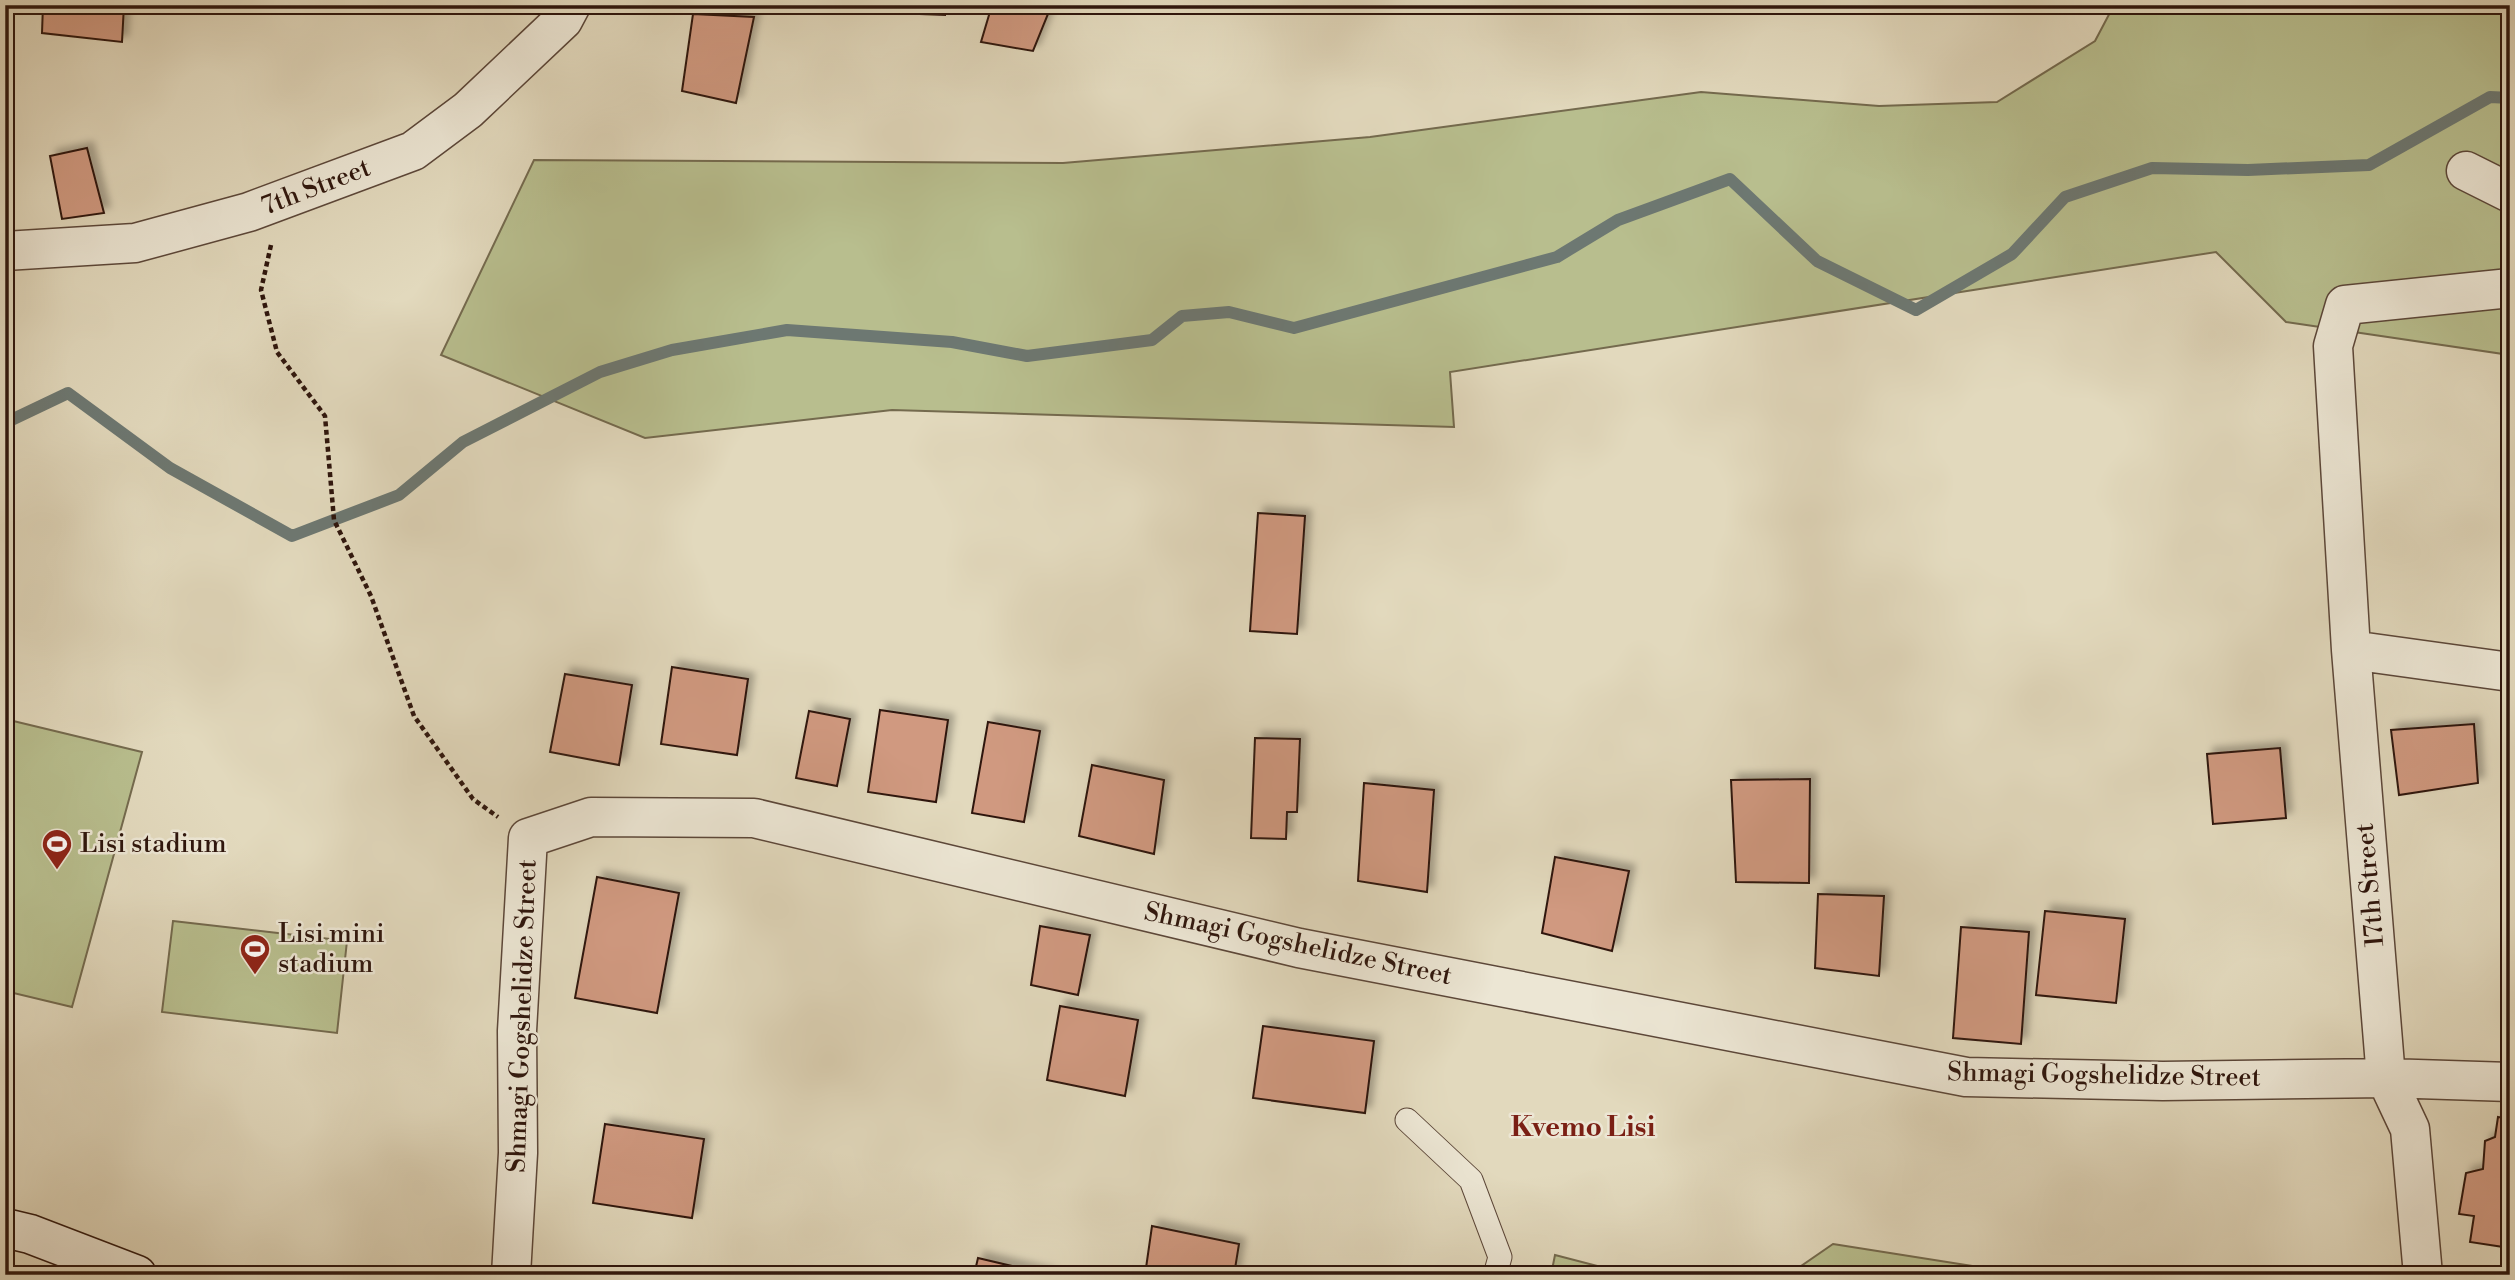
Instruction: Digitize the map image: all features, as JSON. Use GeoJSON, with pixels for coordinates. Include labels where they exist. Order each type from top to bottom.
{"type":"FeatureCollection","features":[{"type":"Feature","properties":{"kind":"street","name":"7th Street"},"geometry":{"type":"LineString","coordinates":[[5,250],[135,243],[249,212],[413,151],[468,110],[563,20],[571,5]]}},
{"type":"Feature","properties":{"kind":"street"},"geometry":{"type":"LineString","coordinates":[[2466,171],[2510,193]]}},
{"type":"Feature","properties":{"kind":"street","name":"17th Street"},"geometry":{"type":"LineString","coordinates":[[2423,1275],[2410,1129],[2386,1077],[2351,650],[2333,346],[2345,305],[2510,288]]}},
{"type":"Feature","properties":{"kind":"street"},"geometry":{"type":"LineString","coordinates":[[2351,650],[2510,672]]}},
{"type":"Feature","properties":{"kind":"street","name":"Shmagi Gogshelidze Street"},"geometry":{"type":"LineString","coordinates":[[511,1275],[518,1153],[517,1031],[528,838],[591,817],[754,818],[1299,948],[1966,1077],[2163,1081],[2386,1077],[2510,1082]]}},
{"type":"Feature","properties":{"kind":"street"},"geometry":{"type":"LineString","coordinates":[[5,1228],[30,1234],[137,1275]]}},
{"type":"Feature","properties":{"kind":"lane"},"geometry":{"type":"LineString","coordinates":[[1407,1120],[1471,1180],[1500,1257],[1495,1275]]}},
{"type":"Feature","properties":{"kind":"path"},"geometry":{"type":"LineString","coordinates":[[282,200],[261,290],[277,352],[325,416],[334,520],[371,596],[414,716],[473,799],[528,838]]}},
{"type":"Feature","properties":{"kind":"green space"},"geometry":{"type":"Polygon","coordinates":[[[2114,5],[2510,5],[2510,355],[2286,322],[2216,252],[1450,372],[1454,427],[892,410],[645,438],[441,355],[534,160],[1063,163],[1370,137],[1701,92],[1879,106],[1997,102],[2095,41],[2114,5]]]}},
{"type":"Feature","properties":{"kind":"green space","name":"Lisi stadium"},"geometry":{"type":"Polygon","coordinates":[[[5,719],[142,752],[72,1007],[5,991],[5,719]]]}},
{"type":"Feature","properties":{"kind":"green space","name":"Lisi mini stadium"},"geometry":{"type":"Polygon","coordinates":[[[173,921],[347,941],[337,1033],[162,1012],[173,921]]]}},
{"type":"Feature","properties":{"kind":"green space"},"geometry":{"type":"Polygon","coordinates":[[[1833,1244],[2004,1271],[2030,1275],[1788,1275],[1833,1244]]]}},
{"type":"Feature","properties":{"kind":"green space"},"geometry":{"type":"Polygon","coordinates":[[[1555,1255],[1632,1275],[1551,1275],[1555,1255]]]}},
{"type":"Feature","properties":{"kind":"building"},"geometry":{"type":"Polygon","coordinates":[[[43,5],[124,5],[122,42],[42,33],[43,5]]]}},
{"type":"Feature","properties":{"kind":"building"},"geometry":{"type":"Polygon","coordinates":[[[518,5],[517,13],[444,7],[518,5]]]}},
{"type":"Feature","properties":{"kind":"building"},"geometry":{"type":"Polygon","coordinates":[[[894,5],[945,5],[945,15],[894,13],[894,5]]]}},
{"type":"Feature","properties":{"kind":"building"},"geometry":{"type":"Polygon","coordinates":[[[992,5],[1033,5],[1050,9],[1033,51],[981,42],[992,5]]]}},
{"type":"Feature","properties":{"kind":"building"},"geometry":{"type":"Polygon","coordinates":[[[693,14],[754,17],[736,103],[682,91],[693,14]]]}},
{"type":"Feature","properties":{"kind":"building"},"geometry":{"type":"Polygon","coordinates":[[[87,148],[104,213],[62,219],[50,156],[87,148]]]}},
{"type":"Feature","properties":{"kind":"building"},"geometry":{"type":"Polygon","coordinates":[[[1258,513],[1305,516],[1297,634],[1250,631],[1258,513]]]}},
{"type":"Feature","properties":{"kind":"building"},"geometry":{"type":"Polygon","coordinates":[[[672,667],[748,679],[737,755],[661,744],[672,667]]]}},
{"type":"Feature","properties":{"kind":"building"},"geometry":{"type":"Polygon","coordinates":[[[565,674],[632,685],[619,765],[550,752],[565,674]]]}},
{"type":"Feature","properties":{"kind":"building"},"geometry":{"type":"Polygon","coordinates":[[[880,710],[948,720],[936,802],[868,792],[880,710]]]}},
{"type":"Feature","properties":{"kind":"building"},"geometry":{"type":"Polygon","coordinates":[[[809,711],[850,719],[837,786],[796,778],[809,711]]]}},
{"type":"Feature","properties":{"kind":"building"},"geometry":{"type":"Polygon","coordinates":[[[988,722],[1040,731],[1024,822],[972,813],[988,722]]]}},
{"type":"Feature","properties":{"kind":"building"},"geometry":{"type":"Polygon","coordinates":[[[2474,724],[2478,783],[2399,795],[2391,730],[2474,724]]]}},
{"type":"Feature","properties":{"kind":"building"},"geometry":{"type":"Polygon","coordinates":[[[1255,738],[1300,739],[1297,812],[1287,812],[1286,839],[1251,838],[1255,738]]]}},
{"type":"Feature","properties":{"kind":"building"},"geometry":{"type":"Polygon","coordinates":[[[2280,748],[2286,818],[2213,824],[2207,754],[2280,748]]]}},
{"type":"Feature","properties":{"kind":"building"},"geometry":{"type":"Polygon","coordinates":[[[1092,765],[1164,780],[1154,854],[1079,836],[1092,765]]]}},
{"type":"Feature","properties":{"kind":"building"},"geometry":{"type":"Polygon","coordinates":[[[1810,779],[1809,883],[1736,882],[1731,780],[1810,779]]]}},
{"type":"Feature","properties":{"kind":"building"},"geometry":{"type":"Polygon","coordinates":[[[1364,783],[1434,790],[1427,892],[1358,881],[1364,783]]]}},
{"type":"Feature","properties":{"kind":"building"},"geometry":{"type":"Polygon","coordinates":[[[1555,857],[1629,871],[1612,951],[1542,933],[1555,857]]]}},
{"type":"Feature","properties":{"kind":"building"},"geometry":{"type":"Polygon","coordinates":[[[597,877],[679,893],[657,1013],[575,998],[597,877]]]}},
{"type":"Feature","properties":{"kind":"building"},"geometry":{"type":"Polygon","coordinates":[[[1818,894],[1884,896],[1879,976],[1815,968],[1818,894]]]}},
{"type":"Feature","properties":{"kind":"building"},"geometry":{"type":"Polygon","coordinates":[[[2045,911],[2125,919],[2116,1003],[2036,995],[2045,911]]]}},
{"type":"Feature","properties":{"kind":"building"},"geometry":{"type":"Polygon","coordinates":[[[1040,926],[1090,935],[1078,995],[1031,985],[1040,926]]]}},
{"type":"Feature","properties":{"kind":"building"},"geometry":{"type":"Polygon","coordinates":[[[1961,927],[2029,932],[2021,1044],[1953,1038],[1961,927]]]}},
{"type":"Feature","properties":{"kind":"building"},"geometry":{"type":"Polygon","coordinates":[[[1060,1006],[1138,1020],[1125,1096],[1047,1080],[1060,1006]]]}},
{"type":"Feature","properties":{"kind":"building"},"geometry":{"type":"Polygon","coordinates":[[[1263,1026],[1374,1041],[1365,1113],[1253,1098],[1263,1026]]]}},
{"type":"Feature","properties":{"kind":"building"},"geometry":{"type":"Polygon","coordinates":[[[2498,1117],[2510,1119],[2510,1248],[2470,1242],[2474,1216],[2459,1214],[2466,1173],[2483,1169],[2485,1141],[2495,1137],[2498,1117]]]}},
{"type":"Feature","properties":{"kind":"building"},"geometry":{"type":"Polygon","coordinates":[[[605,1124],[704,1139],[692,1218],[593,1203],[605,1124]]]}},
{"type":"Feature","properties":{"kind":"building"},"geometry":{"type":"Polygon","coordinates":[[[1152,1226],[1239,1244],[1234,1275],[1145,1275],[1152,1226]]]}},
{"type":"Feature","properties":{"kind":"building"},"geometry":{"type":"Polygon","coordinates":[[[2506,1253],[2510,1254],[2510,1275],[2503,1275],[2506,1253]]]}},
{"type":"Feature","properties":{"kind":"building"},"geometry":{"type":"Polygon","coordinates":[[[978,1258],[1050,1275],[974,1275],[978,1258]]]}},
{"type":"Feature","properties":{"kind":"waterway"},"geometry":{"type":"LineString","coordinates":[[5,423],[68,393],[170,468],[292,536],[399,495],[463,442],[600,372],[672,350],[787,330],[952,342],[1027,356],[1152,340],[1182,316],[1229,312],[1294,328],[1557,257],[1618,220],[1730,179],[1817,261],[1916,310],[2012,254],[2065,197],[2152,168],[2248,170],[2369,165],[2490,97],[2510,98]]}},
{"type":"Feature","properties":{"kind":"place","name":"Lisi stadium"},"geometry":{"type":"Point","coordinates":[57,871]}},
{"type":"Feature","properties":{"kind":"place","name":"Lisi mini stadium"},"geometry":{"type":"Point","coordinates":[255,976]}},
{"type":"Feature","properties":{"kind":"district","name":"Kvemo Lisi"},"geometry":{"type":"Point","coordinates":[1583,1127]}}]}
